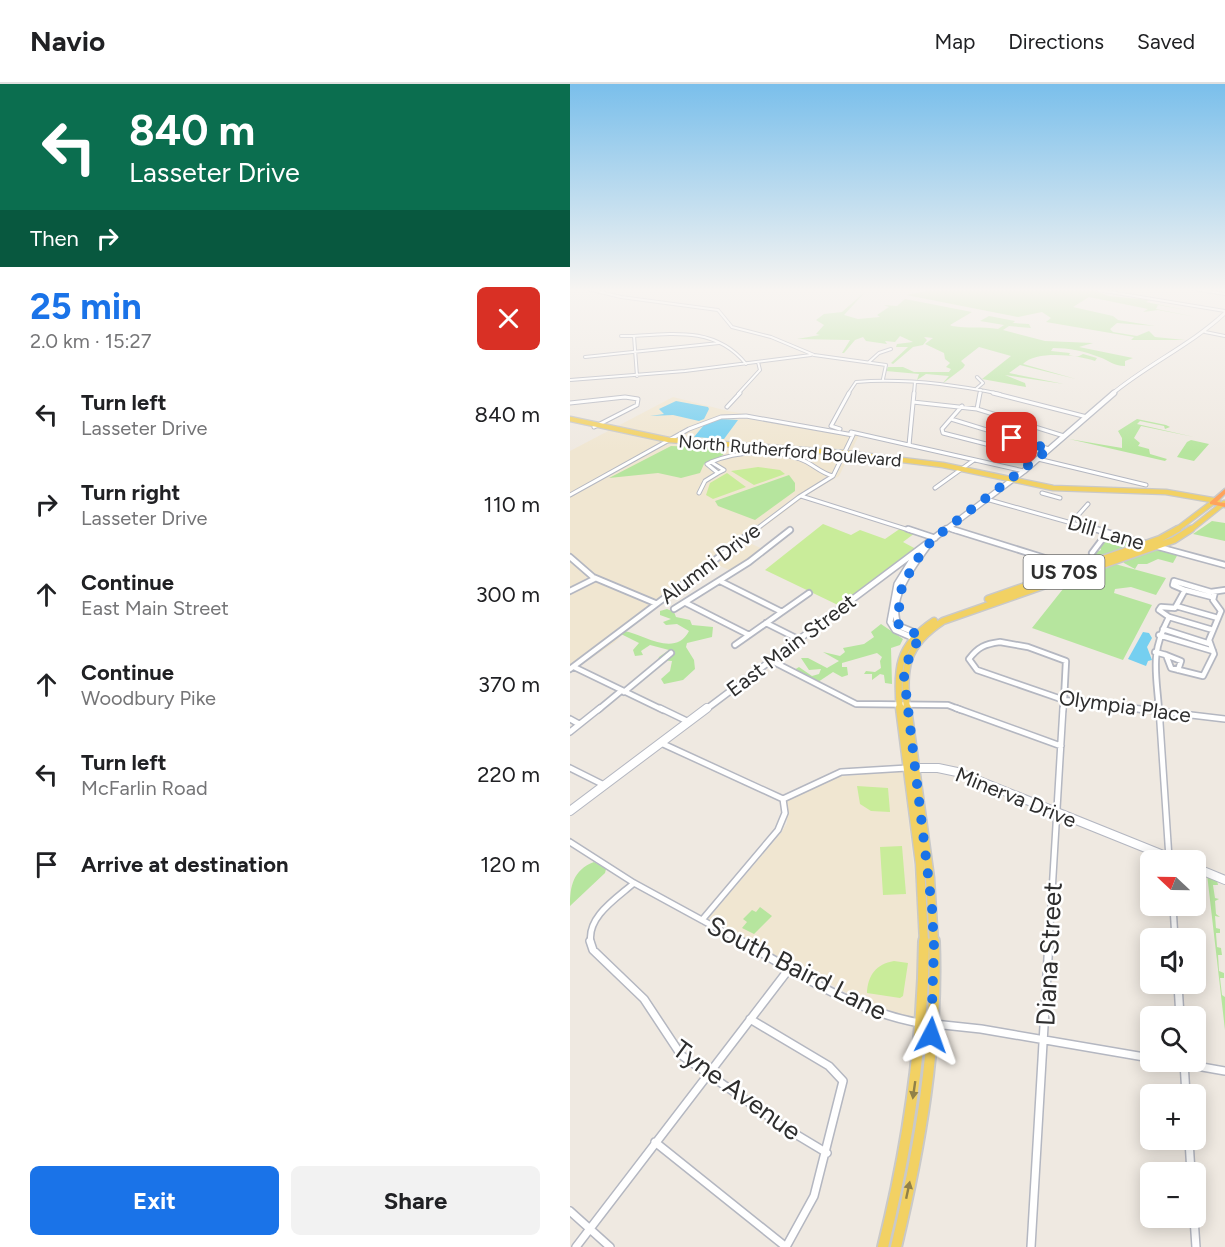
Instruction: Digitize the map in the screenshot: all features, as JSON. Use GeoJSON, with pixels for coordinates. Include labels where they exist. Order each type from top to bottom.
{"type":"FeatureCollection","features":[{"type":"Feature","properties":{"kind":"highway","name":"US 70S"},"geometry":{"type":"LineString","coordinates":[[1221,503],[1225,491]]}},
{"type":"Feature","properties":{"kind":"main road","name":"North Rutherford Boulevard"},"geometry":{"type":"LineString","coordinates":[[570,420],[669,441],[845,454],[962,470],[1010,481]]}},
{"type":"Feature","properties":{"kind":"main road","name":"North Rutherford Boulevard"},"geometry":{"type":"LineString","coordinates":[[962,470],[1010,481]]}},
{"type":"Feature","properties":{"kind":"main road"},"geometry":{"type":"LineString","coordinates":[[998,479],[1003,486]]}},
{"type":"Feature","properties":{"kind":"main road"},"geometry":{"type":"LineString","coordinates":[[1010,481],[1052,491],[1160,494],[1221,503]]}},
{"type":"Feature","properties":{"kind":"main road","name":"US 70S"},"geometry":{"type":"LineString","coordinates":[[917,637],[953,616],[1147,544],[1183,527],[1221,503]]}},
{"type":"Feature","properties":{"kind":"main road","name":"US 70S"},"geometry":{"type":"LineString","coordinates":[[1069,574],[1157,547],[1188,532],[1221,503]]}},
{"type":"Feature","properties":{"kind":"main road"},"geometry":{"type":"LineString","coordinates":[[896,1247],[919,1133],[926,1023],[934,947],[932,908],[903,706],[905,666],[917,637]]}},
{"type":"Feature","properties":{"kind":"main road"},"geometry":{"type":"LineString","coordinates":[[883,1247],[909,1128],[926,1023]]}},
{"type":"Feature","properties":{"kind":"street"},"geometry":{"type":"LineString","coordinates":[[634,343],[637,376]]}},
{"type":"Feature","properties":{"kind":"street"},"geometry":{"type":"LineString","coordinates":[[585,357],[717,343]]}},
{"type":"Feature","properties":{"kind":"street"},"geometry":{"type":"LineString","coordinates":[[720,343],[735,348],[746,364]]}},
{"type":"Feature","properties":{"kind":"street"},"geometry":{"type":"LineString","coordinates":[[786,343],[814,355]]}},
{"type":"Feature","properties":{"kind":"street","name":"East Main Street"},"geometry":{"type":"LineString","coordinates":[[570,811],[1024,471],[1131,378],[1187,343]]}},
{"type":"Feature","properties":{"kind":"street"},"geometry":{"type":"LineString","coordinates":[[868,362],[879,353],[891,349]]}},
{"type":"Feature","properties":{"kind":"street"},"geometry":{"type":"LineString","coordinates":[[570,380],[637,376],[814,355],[886,365],[883,379]]}},
{"type":"Feature","properties":{"kind":"street"},"geometry":{"type":"LineString","coordinates":[[727,407],[759,370],[758,362]]}},
{"type":"Feature","properties":{"kind":"street"},"geometry":{"type":"LineString","coordinates":[[977,377],[983,383],[978,389],[977,409]]}},
{"type":"Feature","properties":{"kind":"street"},"geometry":{"type":"LineString","coordinates":[[1024,471],[831,426],[856,382],[883,379],[978,389],[1019,397],[1087,417]]}},
{"type":"Feature","properties":{"kind":"street"},"geometry":{"type":"LineString","coordinates":[[909,445],[915,382]]}},
{"type":"Feature","properties":{"kind":"street"},"geometry":{"type":"LineString","coordinates":[[570,403],[625,397],[638,399],[637,405],[596,426]]}},
{"type":"Feature","properties":{"kind":"street"},"geometry":{"type":"LineString","coordinates":[[913,402],[977,409],[1064,436]]}},
{"type":"Feature","properties":{"kind":"street"},"geometry":{"type":"LineString","coordinates":[[962,406],[942,429],[948,436],[994,446],[1012,438]]}},
{"type":"Feature","properties":{"kind":"street"},"geometry":{"type":"LineString","coordinates":[[570,497],[702,423],[721,417],[739,416],[850,434],[852,438],[833,476],[823,475],[800,460],[774,454],[744,454],[712,461],[706,465],[718,473],[705,481],[699,493]]}},
{"type":"Feature","properties":{"kind":"street"},"geometry":{"type":"LineString","coordinates":[[951,419],[1049,449]]}},
{"type":"Feature","properties":{"kind":"street"},"geometry":{"type":"LineString","coordinates":[[1038,459],[1146,485]]}},
{"type":"Feature","properties":{"kind":"street"},"geometry":{"type":"LineString","coordinates":[[935,488],[975,460]]}},
{"type":"Feature","properties":{"kind":"street","name":"Alumni Drive"},"geometry":{"type":"LineString","coordinates":[[572,668],[613,639],[655,603],[801,496],[833,476]]}},
{"type":"Feature","properties":{"kind":"street"},"geometry":{"type":"LineString","coordinates":[[1042,493],[1052,491],[1060,498]]}},
{"type":"Feature","properties":{"kind":"street"},"geometry":{"type":"LineString","coordinates":[[801,496],[933,539],[915,558],[897,584],[890,622],[895,630],[917,637]]}},
{"type":"Feature","properties":{"kind":"street","name":"Dill Lane"},"geometry":{"type":"LineString","coordinates":[[986,499],[1225,565]]}},
{"type":"Feature","properties":{"kind":"street"},"geometry":{"type":"LineString","coordinates":[[1071,523],[1088,504]]}},
{"type":"Feature","properties":{"kind":"street"},"geometry":{"type":"LineString","coordinates":[[947,528],[1050,560],[1069,574]]}},
{"type":"Feature","properties":{"kind":"street"},"geometry":{"type":"LineString","coordinates":[[674,609],[719,581],[790,530]]}},
{"type":"Feature","properties":{"kind":"street"},"geometry":{"type":"LineString","coordinates":[[1092,553],[1107,533]]}},
{"type":"Feature","properties":{"kind":"street"},"geometry":{"type":"LineString","coordinates":[[915,558],[919,549]]}},
{"type":"Feature","properties":{"kind":"street"},"geometry":{"type":"LineString","coordinates":[[570,557],[585,573],[655,603]]}},
{"type":"Feature","properties":{"kind":"street"},"geometry":{"type":"LineString","coordinates":[[901,562],[915,558]]}},
{"type":"Feature","properties":{"kind":"street"},"geometry":{"type":"LineString","coordinates":[[570,591],[595,578]]}},
{"type":"Feature","properties":{"kind":"street"},"geometry":{"type":"LineString","coordinates":[[719,581],[782,612]]}},
{"type":"Feature","properties":{"kind":"street"},"geometry":{"type":"LineString","coordinates":[[1214,595],[1178,582],[1173,584],[1185,590],[1214,595],[1225,590]]}},
{"type":"Feature","properties":{"kind":"street"},"geometry":{"type":"LineString","coordinates":[[1185,590],[1176,606],[1172,609],[1161,607],[1160,612],[1169,617],[1213,630]]}},
{"type":"Feature","properties":{"kind":"street"},"geometry":{"type":"LineString","coordinates":[[735,645],[809,593]]}},
{"type":"Feature","properties":{"kind":"street"},"geometry":{"type":"LineString","coordinates":[[1166,655],[1171,668],[1203,676],[1214,654],[1209,640],[1223,610],[1216,605],[1214,595]]}},
{"type":"Feature","properties":{"kind":"street"},"geometry":{"type":"LineString","coordinates":[[686,603],[750,635]]}},
{"type":"Feature","properties":{"kind":"street"},"geometry":{"type":"LineString","coordinates":[[1216,605],[1225,604]]}},
{"type":"Feature","properties":{"kind":"street"},"geometry":{"type":"LineString","coordinates":[[1176,606],[1218,618]]}},
{"type":"Feature","properties":{"kind":"street"},"geometry":{"type":"LineString","coordinates":[[1168,850],[1155,652],[1159,635],[1169,617]]}},
{"type":"Feature","properties":{"kind":"street"},"geometry":{"type":"LineString","coordinates":[[766,622],[798,639]]}},
{"type":"Feature","properties":{"kind":"street"},"geometry":{"type":"LineString","coordinates":[[1163,629],[1210,644]]}},
{"type":"Feature","properties":{"kind":"street"},"geometry":{"type":"LineString","coordinates":[[1159,635],[1213,651]]}},
{"type":"Feature","properties":{"kind":"street","name":"Diana Street"},"geometry":{"type":"LineString","coordinates":[[972,653],[981,646],[1002,642],[1019,644],[1066,661],[1045,1040],[1030,1247]]}},
{"type":"Feature","properties":{"kind":"street"},"geometry":{"type":"LineString","coordinates":[[1155,652],[1180,661],[1178,670]]}},
{"type":"Feature","properties":{"kind":"street"},"geometry":{"type":"LineString","coordinates":[[570,732],[671,653]]}},
{"type":"Feature","properties":{"kind":"street","name":"Olympia Place"},"geometry":{"type":"LineString","coordinates":[[972,653],[969,659],[977,670],[1063,700],[1098,702],[1158,712],[1225,719]]}},
{"type":"Feature","properties":{"kind":"street"},"geometry":{"type":"LineString","coordinates":[[770,660],[856,704],[948,705],[1061,747]]}},
{"type":"Feature","properties":{"kind":"street"},"geometry":{"type":"LineString","coordinates":[[572,668],[689,722]]}},
{"type":"Feature","properties":{"kind":"street"},"geometry":{"type":"LineString","coordinates":[[570,719],[579,724]]}},
{"type":"Feature","properties":{"kind":"street"},"geometry":{"type":"LineString","coordinates":[[661,743],[783,799],[785,813],[778,830],[702,920]]}},
{"type":"Feature","properties":{"kind":"street"},"geometry":{"type":"LineString","coordinates":[[570,768],[604,785]]}},
{"type":"Feature","properties":{"kind":"street","name":"Minerva Drive"},"geometry":{"type":"LineString","coordinates":[[783,799],[841,772],[938,768],[957,772],[1147,850]]}},
{"type":"Feature","properties":{"kind":"street","name":"South Baird Lane"},"geometry":{"type":"LineString","coordinates":[[570,842],[633,883],[789,969],[878,1014],[1140,1056]]}},
{"type":"Feature","properties":{"kind":"street"},"geometry":{"type":"LineString","coordinates":[[1206,872],[1225,880]]}},
{"type":"Feature","properties":{"kind":"street","name":"Tyne Avenue"},"geometry":{"type":"LineString","coordinates":[[633,883],[591,926],[589,942],[593,950],[642,997],[670,1044],[786,1128],[827,1153]]}},
{"type":"Feature","properties":{"kind":"street"},"geometry":{"type":"LineString","coordinates":[[576,1247],[789,969]]}},
{"type":"Feature","properties":{"kind":"street"},"geometry":{"type":"LineString","coordinates":[[655,1142],[786,1247],[814,1196],[827,1153],[843,1080],[829,1066],[750,1019]]}},
{"type":"Feature","properties":{"kind":"street"},"geometry":{"type":"LineString","coordinates":[[1206,1067],[1225,1071]]}},
{"type":"Feature","properties":{"kind":"street"},"geometry":{"type":"LineString","coordinates":[[570,1211],[610,1247]]}},
{"type":"Feature","properties":{"kind":"street"},"geometry":{"type":"LineString","coordinates":[[1195,1228],[1196,1247]]}},
{"type":"Feature","properties":{"kind":"shaded area"},"geometry":{"type":"Polygon","coordinates":[[[673,397],[728,411],[859,435],[839,476],[807,495],[745,541],[763,549],[732,571],[715,564],[630,627],[615,642],[570,673],[570,451],[673,397]]]}},
{"type":"Feature","properties":{"kind":"shaded area"},"geometry":{"type":"Polygon","coordinates":[[[903,771],[920,944],[916,1017],[904,1017],[879,1010],[708,919],[781,833],[787,823],[787,801],[835,777],[903,771]]]}},
{"type":"Feature","properties":{"kind":"green space"},"geometry":{"type":"Polygon","coordinates":[[[848,343],[852,343],[844,353],[842,353],[848,343]]]}},
{"type":"Feature","properties":{"kind":"green space"},"geometry":{"type":"Polygon","coordinates":[[[924,343],[913,347],[893,364],[891,363],[908,347],[896,347],[897,344],[924,343]]]}},
{"type":"Feature","properties":{"kind":"green space"},"geometry":{"type":"Polygon","coordinates":[[[1092,343],[1079,347],[1133,358],[1125,361],[1125,366],[1121,366],[1082,352],[1053,348],[1051,351],[1070,353],[1069,355],[1075,357],[1047,355],[1023,364],[1076,379],[1020,365],[1009,373],[1064,384],[1005,375],[1025,383],[1026,387],[982,379],[1011,356],[979,347],[961,361],[965,365],[963,368],[942,384],[949,376],[926,374],[917,380],[919,374],[886,371],[888,367],[903,367],[914,372],[949,372],[951,369],[946,367],[950,363],[945,359],[944,353],[925,344],[1092,343]]]}},
{"type":"Feature","properties":{"kind":"green space"},"geometry":{"type":"Polygon","coordinates":[[[1083,354],[1097,358],[1095,361],[1077,357],[1083,354]]]}},
{"type":"Feature","properties":{"kind":"green space"},"geometry":{"type":"Polygon","coordinates":[[[1137,419],[1170,427],[1165,429],[1164,426],[1140,421],[1137,424],[1194,437],[1141,426],[1134,438],[1140,443],[1138,446],[1149,449],[1150,454],[1167,459],[1165,461],[1069,439],[1122,448],[1122,438],[1118,431],[1137,419]]]}},
{"type":"Feature","properties":{"kind":"green space"},"geometry":{"type":"Polygon","coordinates":[[[1191,440],[1209,444],[1194,461],[1177,457],[1187,442],[1191,440]]]}},
{"type":"Feature","properties":{"kind":"green space"},"geometry":{"type":"Polygon","coordinates":[[[671,446],[723,448],[723,455],[704,464],[700,473],[681,478],[658,473],[609,478],[671,446]]]}},
{"type":"Feature","properties":{"kind":"green space"},"geometry":{"type":"Polygon","coordinates":[[[758,467],[780,470],[785,474],[754,485],[731,471],[758,467]]]}},
{"type":"Feature","properties":{"kind":"green space"},"geometry":{"type":"Polygon","coordinates":[[[727,473],[746,487],[713,499],[706,495],[710,483],[727,473]]]}},
{"type":"Feature","properties":{"kind":"green space"},"geometry":{"type":"Polygon","coordinates":[[[789,475],[795,483],[795,491],[755,520],[718,506],[715,501],[789,475]]]}},
{"type":"Feature","properties":{"kind":"green space"},"geometry":{"type":"Polygon","coordinates":[[[1212,521],[1225,523],[1225,541],[1193,534],[1212,521]]]}},
{"type":"Feature","properties":{"kind":"green space"},"geometry":{"type":"Polygon","coordinates":[[[823,524],[851,535],[860,530],[885,539],[901,528],[915,533],[903,542],[916,549],[840,606],[765,570],[823,524]]]}},
{"type":"Feature","properties":{"kind":"green space"},"geometry":{"type":"Polygon","coordinates":[[[1108,534],[1136,542],[1136,545],[1087,562],[1094,553],[1101,550],[1099,545],[1108,534]]]}},
{"type":"Feature","properties":{"kind":"green space"},"geometry":{"type":"Polygon","coordinates":[[[1155,550],[1178,554],[1173,563],[1158,559],[1147,564],[1138,564],[1135,569],[1123,561],[1155,550]]]}},
{"type":"Feature","properties":{"kind":"green space"},"geometry":{"type":"Polygon","coordinates":[[[1115,564],[1166,578],[1156,595],[1131,587],[1115,589],[1114,593],[1152,605],[1123,660],[1032,628],[1063,589],[1057,583],[1115,564]]]}},
{"type":"Feature","properties":{"kind":"green space"},"geometry":{"type":"Polygon","coordinates":[[[667,609],[674,612],[676,617],[690,620],[692,625],[713,627],[712,637],[687,643],[686,647],[694,660],[695,669],[683,680],[664,684],[661,679],[670,671],[672,661],[658,660],[669,650],[650,645],[641,651],[643,655],[635,656],[633,650],[639,643],[621,634],[624,631],[658,642],[676,643],[683,639],[689,631],[677,624],[666,625],[663,622],[671,619],[660,615],[660,611],[667,609]]]}},
{"type":"Feature","properties":{"kind":"green space"},"geometry":{"type":"Polygon","coordinates":[[[881,624],[903,639],[900,645],[891,648],[892,684],[885,683],[884,675],[880,674],[872,680],[872,674],[864,674],[866,671],[875,672],[881,668],[882,657],[877,653],[842,663],[842,667],[847,667],[848,675],[842,677],[833,672],[818,682],[794,670],[799,667],[812,676],[819,674],[821,669],[809,670],[801,658],[808,658],[827,668],[839,661],[823,652],[840,656],[845,652],[843,648],[864,644],[874,637],[871,632],[881,624]]]}},
{"type":"Feature","properties":{"kind":"green space"},"geometry":{"type":"Polygon","coordinates":[[[857,786],[888,788],[890,812],[871,811],[860,804],[857,786]]]}},
{"type":"Feature","properties":{"kind":"green space"},"geometry":{"type":"Polygon","coordinates":[[[902,846],[906,894],[883,895],[880,847],[902,846]]]}},
{"type":"Feature","properties":{"kind":"green space"},"geometry":{"type":"Polygon","coordinates":[[[594,862],[606,869],[605,873],[570,906],[572,885],[577,874],[594,862]]]}},
{"type":"Feature","properties":{"kind":"green space"},"geometry":{"type":"Polygon","coordinates":[[[1207,874],[1217,880],[1218,885],[1213,885],[1215,898],[1219,899],[1215,901],[1216,914],[1220,917],[1215,916],[1216,928],[1220,929],[1220,933],[1216,933],[1217,947],[1221,948],[1222,955],[1218,955],[1219,971],[1224,973],[1224,978],[1220,978],[1222,995],[1225,997],[1225,1030],[1207,874]]]}},
{"type":"Feature","properties":{"kind":"green space"},"geometry":{"type":"Polygon","coordinates":[[[760,907],[772,916],[754,934],[742,928],[747,922],[743,919],[752,910],[756,912],[760,907]]]}},
{"type":"Feature","properties":{"kind":"green space"},"geometry":{"type":"Polygon","coordinates":[[[894,961],[908,963],[903,996],[900,998],[867,993],[874,971],[894,961]]]}},
{"type":"Feature","properties":{"kind":"water"},"geometry":{"type":"Polygon","coordinates":[[[676,401],[709,409],[704,419],[699,421],[673,415],[650,416],[664,414],[659,409],[676,401]]]}},
{"type":"Feature","properties":{"kind":"water"},"geometry":{"type":"Polygon","coordinates":[[[721,419],[738,420],[724,439],[694,437],[704,425],[721,419]]]}},
{"type":"Feature","properties":{"kind":"water"},"geometry":{"type":"Polygon","coordinates":[[[1143,632],[1149,633],[1152,638],[1147,647],[1152,660],[1148,661],[1146,666],[1128,659],[1143,632]]]}},
{"type":"Feature","properties":{"kind":"route"},"geometry":{"type":"LineString","coordinates":[[931,1035],[934,980],[932,908],[904,676],[911,650],[922,636],[900,627],[896,617],[902,586],[908,573],[932,540],[1024,471],[1049,449],[1012,438]]}}]}
